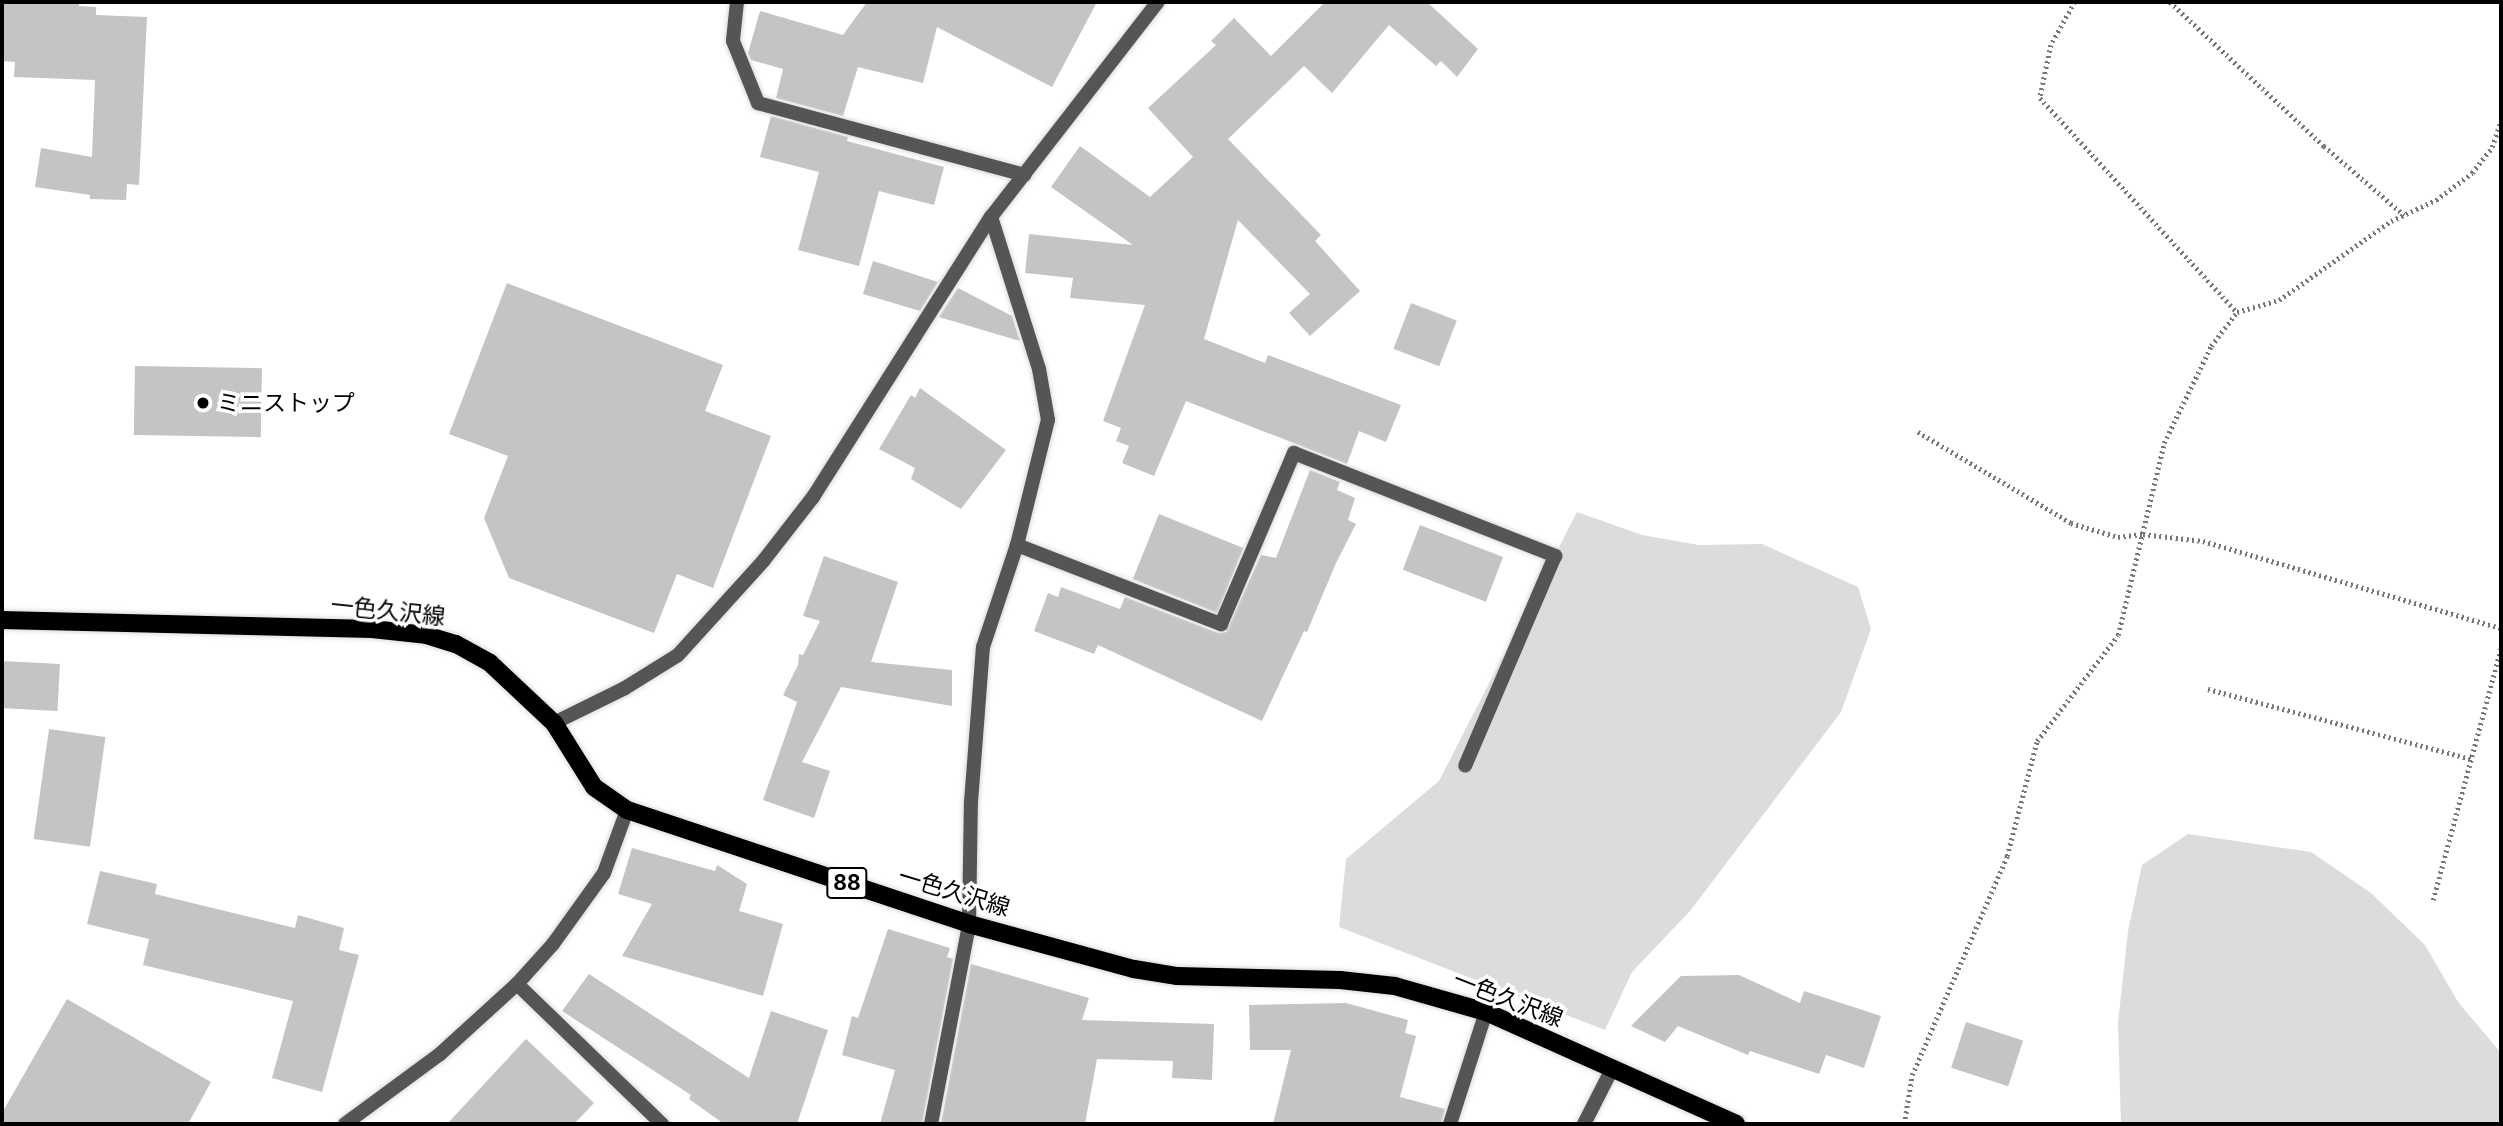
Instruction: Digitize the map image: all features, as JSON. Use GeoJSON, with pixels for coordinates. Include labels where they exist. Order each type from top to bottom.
{"type":"FeatureCollection","features":[{"type":"Feature","properties":{"kind":"main road","name":"一色久沢線"},"geometry":{"type":"LineString","coordinates":[[2,620],[372,629],[426,635],[456,644],[490,663],[554,723],[594,787],[627,810],[969,924],[1134,970],[1177,976],[1395,986],[1486,1012],[1737,1124]]}},
{"type":"Feature","properties":{"kind":"street"},"geometry":{"type":"LineString","coordinates":[[737,2],[733,41],[758,103],[1024,175]]}},
{"type":"Feature","properties":{"kind":"street"},"geometry":{"type":"LineString","coordinates":[[554,723],[625,688],[678,655],[764,560],[813,497],[991,217],[1158,2]]}},
{"type":"Feature","properties":{"kind":"street"},"geometry":{"type":"LineString","coordinates":[[931,1124],[969,924],[971,802],[983,647],[1017,545],[1048,420],[1039,369],[991,217]]}},
{"type":"Feature","properties":{"kind":"street"},"geometry":{"type":"LineString","coordinates":[[1017,545],[1221,624],[1294,453],[1555,556],[1465,766]]}},
{"type":"Feature","properties":{"kind":"street"},"geometry":{"type":"LineString","coordinates":[[345,1124],[440,1054],[517,984],[553,944],[604,873],[627,810]]}},
{"type":"Feature","properties":{"kind":"street"},"geometry":{"type":"LineString","coordinates":[[517,984],[662,1124]]}},
{"type":"Feature","properties":{"kind":"street"},"geometry":{"type":"LineString","coordinates":[[1450,1124],[1486,1012]]}},
{"type":"Feature","properties":{"kind":"street"},"geometry":{"type":"LineString","coordinates":[[1584,1124],[1612,1069]]}},
{"type":"Feature","properties":{"kind":"path"},"geometry":{"type":"LineString","coordinates":[[2075,2],[2051,45],[2040,98],[2236,312]]}},
{"type":"Feature","properties":{"kind":"path"},"geometry":{"type":"LineString","coordinates":[[2170,2],[2324,146],[2404,215]]}},
{"type":"Feature","properties":{"kind":"path"},"geometry":{"type":"LineString","coordinates":[[1904,1124],[1912,1075],[2007,856],[2037,741],[2118,635],[2164,443],[2211,346],[2236,312],[2279,300],[2404,215],[2436,200],[2472,173],[2492,147],[2501,121]]}},
{"type":"Feature","properties":{"kind":"path"},"geometry":{"type":"LineString","coordinates":[[1918,432],[2071,523],[2118,537],[2143,534],[2203,541],[2501,628]]}},
{"type":"Feature","properties":{"kind":"path"},"geometry":{"type":"LineString","coordinates":[[2433,900],[2501,648]]}},
{"type":"Feature","properties":{"kind":"path"},"geometry":{"type":"LineString","coordinates":[[2208,689],[2471,759]]}},
{"type":"Feature","properties":{"kind":"shaded area"},"geometry":{"type":"Polygon","coordinates":[[[1577,512],[1642,535],[1699,545],[1762,544],[1858,587],[1871,629],[1841,712],[1690,911],[1632,972],[1605,1030],[1339,927],[1346,859],[1439,781],[1577,512]]]}},
{"type":"Feature","properties":{"kind":"shaded area"},"geometry":{"type":"Polygon","coordinates":[[[2188,834],[2311,852],[2371,893],[2425,945],[2458,1002],[2501,1053],[2501,1124],[2121,1124],[2118,1023],[2128,931],[2142,865],[2188,834]]]}},
{"type":"Feature","properties":{"kind":"building"},"geometry":{"type":"Polygon","coordinates":[[[2,2],[79,2],[79,6],[96,7],[96,15],[147,17],[139,185],[127,184],[126,200],[90,199],[90,195],[35,187],[41,148],[92,157],[95,80],[14,77],[15,62],[2,61],[2,2]]]}},
{"type":"Feature","properties":{"kind":"building"},"geometry":{"type":"Polygon","coordinates":[[[867,2],[1097,2],[1052,87],[937,27],[923,83],[858,67],[843,116],[776,98],[783,69],[751,60],[748,53],[760,11],[843,35],[867,2]]]}},
{"type":"Feature","properties":{"kind":"building"},"geometry":{"type":"Polygon","coordinates":[[[1325,2],[1427,2],[1478,49],[1457,77],[1441,61],[1436,66],[1389,25],[1332,93],[1304,66],[1228,139],[1321,235],[1315,241],[1360,291],[1310,336],[1289,313],[1310,294],[1238,220],[1204,339],[1265,363],[1268,355],[1401,405],[1386,442],[1359,431],[1347,464],[1186,401],[1154,476],[1122,463],[1129,446],[1116,441],[1121,428],[1103,421],[1145,305],[1070,298],[1073,278],[1025,273],[1029,234],[1133,245],[1051,187],[1080,146],[1150,197],[1193,157],[1148,108],[1216,45],[1211,41],[1234,18],[1271,56],[1325,2]]]}},
{"type":"Feature","properties":{"kind":"building"},"geometry":{"type":"Polygon","coordinates":[[[771,116],[848,137],[847,141],[944,167],[934,205],[879,191],[859,266],[798,250],[819,172],[760,157],[771,116]]]}},
{"type":"Feature","properties":{"kind":"building"},"geometry":{"type":"Polygon","coordinates":[[[873,261],[938,282],[920,311],[863,294],[873,261]]]}},
{"type":"Feature","properties":{"kind":"building"},"geometry":{"type":"Polygon","coordinates":[[[507,283],[723,365],[705,411],[771,436],[713,588],[677,574],[654,633],[509,578],[484,518],[508,456],[449,434],[507,283]]]}},
{"type":"Feature","properties":{"kind":"building"},"geometry":{"type":"Polygon","coordinates":[[[958,288],[1012,316],[1020,341],[939,317],[958,288]]]}},
{"type":"Feature","properties":{"kind":"building"},"geometry":{"type":"Polygon","coordinates":[[[1411,303],[1457,321],[1439,366],[1393,349],[1411,303]]]}},
{"type":"Feature","properties":{"kind":"building"},"geometry":{"type":"Polygon","coordinates":[[[135,366],[262,368],[261,437],[134,435],[135,366]]]}},
{"type":"Feature","properties":{"kind":"building"},"geometry":{"type":"Polygon","coordinates":[[[920,388],[1006,450],[961,509],[911,479],[915,468],[879,449],[911,395],[915,398],[920,388]]]}},
{"type":"Feature","properties":{"kind":"building"},"geometry":{"type":"Polygon","coordinates":[[[1310,470],[1340,482],[1337,490],[1355,498],[1348,520],[1356,524],[1307,632],[1304,631],[1262,721],[1098,645],[1094,654],[1034,631],[1048,593],[1058,597],[1061,587],[1120,609],[1125,597],[1218,633],[1226,632],[1261,555],[1276,558],[1310,470]]]}},
{"type":"Feature","properties":{"kind":"building"},"geometry":{"type":"Polygon","coordinates":[[[1159,514],[1243,548],[1217,613],[1133,579],[1159,514]]]}},
{"type":"Feature","properties":{"kind":"building"},"geometry":{"type":"Polygon","coordinates":[[[1420,525],[1503,557],[1486,602],[1403,570],[1420,525]]]}},
{"type":"Feature","properties":{"kind":"building"},"geometry":{"type":"Polygon","coordinates":[[[824,556],[898,582],[871,662],[952,670],[952,706],[841,687],[802,762],[830,771],[814,818],[763,800],[797,702],[783,695],[798,665],[799,654],[803,655],[820,621],[803,616],[824,556]]]}},
{"type":"Feature","properties":{"kind":"building"},"geometry":{"type":"Polygon","coordinates":[[[2,661],[60,664],[57,711],[2,708],[2,661]]]}},
{"type":"Feature","properties":{"kind":"building"},"geometry":{"type":"Polygon","coordinates":[[[49,729],[105,737],[90,847],[34,839],[49,729]]]}},
{"type":"Feature","properties":{"kind":"building"},"geometry":{"type":"Polygon","coordinates":[[[632,848],[715,871],[717,865],[747,884],[739,911],[783,924],[763,996],[622,956],[652,904],[618,894],[632,848]]]}},
{"type":"Feature","properties":{"kind":"building"},"geometry":{"type":"Polygon","coordinates":[[[100,871],[157,884],[155,894],[295,928],[298,915],[344,928],[339,950],[359,955],[322,1092],[272,1078],[293,1001],[143,965],[149,939],[87,924],[100,871]]]}},
{"type":"Feature","properties":{"kind":"building"},"geometry":{"type":"Polygon","coordinates":[[[888,929],[950,948],[947,957],[953,959],[922,1124],[880,1124],[895,1070],[842,1055],[852,1016],[858,1018],[888,929]]]}},
{"type":"Feature","properties":{"kind":"building"},"geometry":{"type":"Polygon","coordinates":[[[971,964],[1089,998],[1082,1020],[1214,1024],[1212,1080],[1172,1078],[1173,1061],[1097,1059],[1085,1124],[941,1124],[971,964]]]}},
{"type":"Feature","properties":{"kind":"building"},"geometry":{"type":"Polygon","coordinates":[[[589,974],[749,1078],[771,1011],[828,1030],[797,1124],[724,1124],[689,1099],[691,1095],[562,1011],[589,974]]]}},
{"type":"Feature","properties":{"kind":"building"},"geometry":{"type":"Polygon","coordinates":[[[1739,975],[1800,1003],[1804,991],[1881,1016],[1864,1068],[1826,1055],[1819,1074],[1750,1051],[1748,1055],[1678,1026],[1665,1042],[1631,1026],[1681,976],[1739,975]]]}},
{"type":"Feature","properties":{"kind":"building"},"geometry":{"type":"Polygon","coordinates":[[[67,999],[211,1082],[188,1124],[2,1124],[2,1113],[67,999]]]}},
{"type":"Feature","properties":{"kind":"building"},"geometry":{"type":"Polygon","coordinates":[[[1346,1003],[1408,1020],[1405,1033],[1416,1036],[1400,1097],[1445,1109],[1441,1124],[1273,1124],[1291,1050],[1250,1050],[1249,1005],[1346,1003]]]}},
{"type":"Feature","properties":{"kind":"building"},"geometry":{"type":"Polygon","coordinates":[[[1966,1022],[2023,1041],[2008,1086],[1951,1068],[1966,1022]]]}},
{"type":"Feature","properties":{"kind":"building"},"geometry":{"type":"Polygon","coordinates":[[[526,1039],[594,1103],[574,1124],[447,1124],[526,1039]]]}},
{"type":"Feature","properties":{"kind":"place","name":"ミニストップ"},"geometry":{"type":"Point","coordinates":[203,403]}}]}
